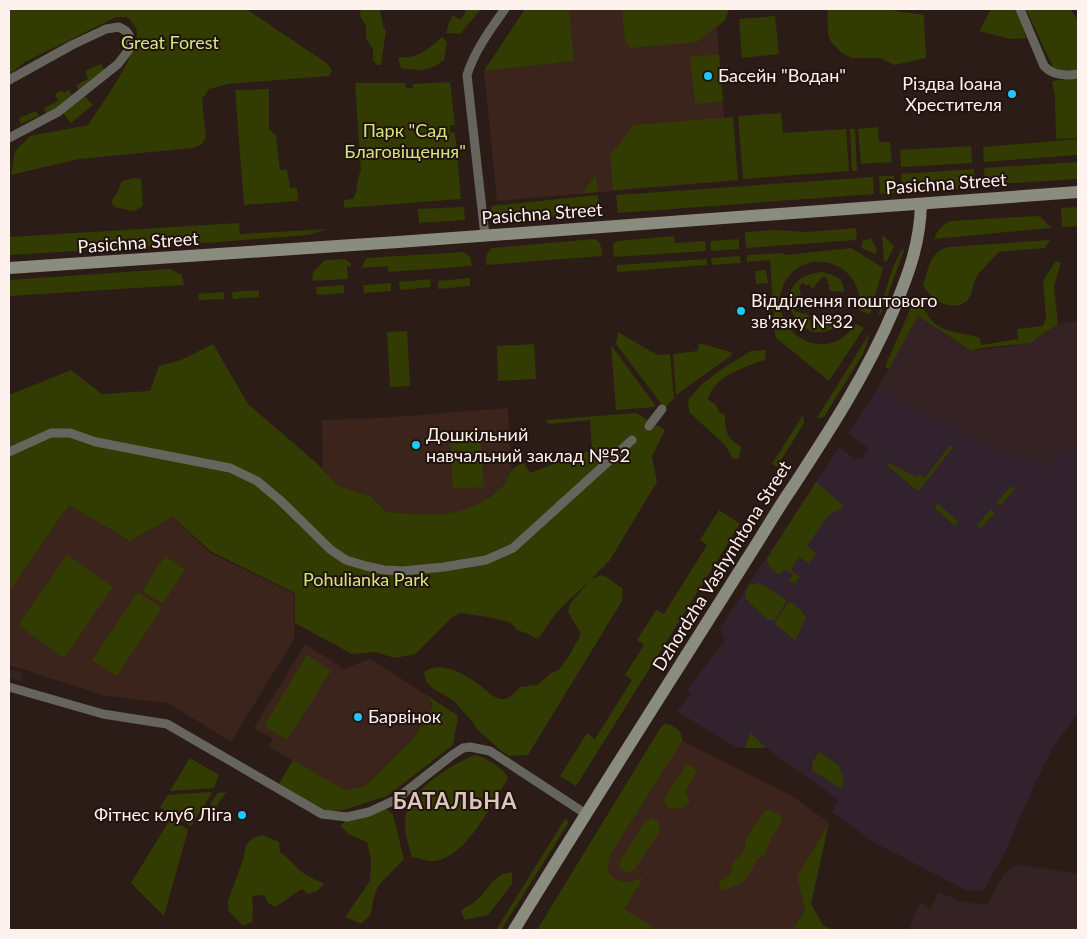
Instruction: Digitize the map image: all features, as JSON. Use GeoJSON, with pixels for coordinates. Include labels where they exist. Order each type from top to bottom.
{"type":"FeatureCollection","features":[{"type":"Feature","properties":{"kind":"main road","name":"Pasichna Street"},"geometry":{"type":"LineString","coordinates":[[9,268],[484,236],[1078,192]]}},
{"type":"Feature","properties":{"kind":"main road","name":"Dzhordzha Vashynhtona Street"},"geometry":{"type":"LineString","coordinates":[[514,930],[831,428],[865,371],[886,329],[911,265],[918,243],[921,204]]}},
{"type":"Feature","properties":{"kind":"street"},"geometry":{"type":"LineString","coordinates":[[484,236],[467,76],[472,58],[485,36],[505,9]]}},
{"type":"Feature","properties":{"kind":"street"},"geometry":{"type":"LineString","coordinates":[[1020,9],[1044,66],[1048,71],[1055,74],[1078,74]]}},
{"type":"Feature","properties":{"kind":"street"},"geometry":{"type":"LineString","coordinates":[[9,80],[72,45],[106,29],[119,27],[130,35],[131,42],[128,51],[118,64],[58,112],[9,138]]}},
{"type":"Feature","properties":{"kind":"street"},"geometry":{"type":"LineString","coordinates":[[649,426],[662,409]]}},
{"type":"Feature","properties":{"kind":"street"},"geometry":{"type":"LineString","coordinates":[[9,452],[51,433],[70,434],[96,442],[230,468],[257,481],[281,501],[331,550],[346,560],[384,570],[402,571],[486,560],[513,548],[632,440]]}},
{"type":"Feature","properties":{"kind":"street"},"geometry":{"type":"LineString","coordinates":[[9,687],[103,714],[167,724],[322,814],[347,817],[369,812],[396,800],[451,756],[463,748],[470,747],[490,751],[586,814]]}},
{"type":"Feature","properties":{"kind":"shaded area"},"geometry":{"type":"Polygon","coordinates":[[[525,9],[729,9],[725,20],[717,27],[729,181],[497,201],[484,71],[525,9]]]}},
{"type":"Feature","properties":{"kind":"shaded area"},"geometry":{"type":"Polygon","coordinates":[[[918,316],[971,351],[1030,343],[1058,324],[1078,321],[1078,458],[1061,451],[1049,466],[986,446],[933,418],[904,406],[878,388],[918,316]]]}},
{"type":"Feature","properties":{"kind":"shaded area"},"geometry":{"type":"Polygon","coordinates":[[[878,388],[904,406],[933,418],[1061,451],[1078,458],[1078,712],[1051,751],[1005,852],[984,890],[965,890],[872,841],[832,812],[839,800],[766,748],[735,747],[677,711],[691,694],[687,690],[725,641],[720,628],[839,447],[855,459],[862,458],[869,449],[848,433],[878,388]]]}},
{"type":"Feature","properties":{"kind":"shaded area","name":"Дошкільний навчальний заклад №52"},"geometry":{"type":"Polygon","coordinates":[[[508,408],[511,470],[504,486],[466,510],[439,516],[387,512],[370,496],[339,486],[323,469],[322,420],[380,418],[508,408]]]}},
{"type":"Feature","properties":{"kind":"shaded area"},"geometry":{"type":"Polygon","coordinates":[[[69,505],[130,541],[173,517],[209,552],[294,594],[294,639],[231,742],[168,703],[106,696],[9,665],[9,592],[69,505]]]}},
{"type":"Feature","properties":{"kind":"shaded area"},"geometry":{"type":"Polygon","coordinates":[[[305,644],[344,669],[370,659],[427,695],[433,706],[414,738],[365,786],[345,790],[269,747],[273,739],[254,728],[305,644]]]}},
{"type":"Feature","properties":{"kind":"shaded area"},"geometry":{"type":"Polygon","coordinates":[[[9,669],[23,673],[21,681],[9,678],[9,669]]]}},
{"type":"Feature","properties":{"kind":"shaded area"},"geometry":{"type":"Polygon","coordinates":[[[679,739],[792,796],[829,823],[797,876],[805,910],[793,930],[562,930],[679,739]]]}},
{"type":"Feature","properties":{"kind":"shaded area"},"geometry":{"type":"Polygon","coordinates":[[[1021,865],[1078,874],[1078,930],[909,930],[920,902],[931,909],[939,892],[963,902],[988,905],[1003,875],[1012,868],[1021,865]]]}},
{"type":"Feature","properties":{"kind":"green space","name":"Great Forest"},"geometry":{"type":"Polygon","coordinates":[[[9,9],[246,9],[325,62],[332,70],[329,76],[228,84],[209,89],[202,99],[206,136],[202,144],[193,148],[79,159],[11,175],[15,151],[30,136],[88,125],[125,67],[135,43],[137,31],[127,17],[116,17],[25,62],[9,75],[9,9]]]}},
{"type":"Feature","properties":{"kind":"green space"},"geometry":{"type":"Polygon","coordinates":[[[361,9],[380,9],[383,26],[386,31],[381,65],[377,65],[373,60],[373,49],[366,39],[366,26],[360,16],[361,9]]]}},
{"type":"Feature","properties":{"kind":"green space"},"geometry":{"type":"Polygon","coordinates":[[[466,9],[481,9],[460,34],[446,33],[453,15],[460,20],[466,9]]]}},
{"type":"Feature","properties":{"kind":"green space"},"geometry":{"type":"Polygon","coordinates":[[[525,9],[569,9],[574,61],[484,71],[525,9]]]}},
{"type":"Feature","properties":{"kind":"green space"},"geometry":{"type":"Polygon","coordinates":[[[622,9],[729,9],[725,20],[697,42],[631,48],[625,42],[622,9]]]}},
{"type":"Feature","properties":{"kind":"green space"},"geometry":{"type":"Polygon","coordinates":[[[827,9],[882,9],[924,15],[926,58],[894,65],[881,58],[852,58],[842,53],[830,41],[827,9]]]}},
{"type":"Feature","properties":{"kind":"green space"},"geometry":{"type":"Polygon","coordinates":[[[991,9],[1017,9],[1026,38],[1011,39],[979,31],[991,9]]]}},
{"type":"Feature","properties":{"kind":"green space"},"geometry":{"type":"Polygon","coordinates":[[[1026,9],[1070,9],[1078,20],[1078,70],[1058,70],[1053,67],[1026,9]]]}},
{"type":"Feature","properties":{"kind":"green space"},"geometry":{"type":"Polygon","coordinates":[[[775,16],[779,54],[742,58],[739,19],[775,16]]]}},
{"type":"Feature","properties":{"kind":"green space"},"geometry":{"type":"Polygon","coordinates":[[[442,37],[447,42],[444,60],[424,70],[401,68],[398,57],[417,55],[442,37]]]}},
{"type":"Feature","properties":{"kind":"green space"},"geometry":{"type":"Polygon","coordinates":[[[719,54],[723,101],[695,104],[690,57],[719,54]]]}},
{"type":"Feature","properties":{"kind":"green space"},"geometry":{"type":"Polygon","coordinates":[[[101,64],[105,72],[79,91],[76,85],[88,79],[85,71],[101,64]]]}},
{"type":"Feature","properties":{"kind":"green space"},"geometry":{"type":"Polygon","coordinates":[[[1078,78],[1078,138],[1056,139],[1055,98],[1052,81],[1078,78]]]}},
{"type":"Feature","properties":{"kind":"green space","name":"Парк \"Сад Благовіщення\""},"geometry":{"type":"Polygon","coordinates":[[[450,82],[455,125],[450,125],[450,132],[455,133],[461,199],[344,208],[344,200],[353,199],[355,196],[361,171],[355,83],[405,83],[406,88],[413,88],[413,84],[450,82]]]}},
{"type":"Feature","properties":{"kind":"green space"},"geometry":{"type":"Polygon","coordinates":[[[269,89],[269,129],[276,135],[280,170],[287,170],[290,188],[297,188],[298,201],[244,205],[235,90],[269,89]]]}},
{"type":"Feature","properties":{"kind":"green space"},"geometry":{"type":"Polygon","coordinates":[[[62,90],[64,93],[69,90],[73,97],[46,114],[44,108],[58,101],[55,94],[62,90]]]}},
{"type":"Feature","properties":{"kind":"green space"},"geometry":{"type":"Polygon","coordinates":[[[84,95],[93,105],[71,123],[63,113],[84,95]]]}},
{"type":"Feature","properties":{"kind":"green space"},"geometry":{"type":"Polygon","coordinates":[[[36,111],[39,116],[21,124],[19,118],[36,111]]]}},
{"type":"Feature","properties":{"kind":"green space"},"geometry":{"type":"Polygon","coordinates":[[[781,113],[783,133],[846,129],[849,171],[743,179],[738,116],[781,113]]]}},
{"type":"Feature","properties":{"kind":"green space"},"geometry":{"type":"Polygon","coordinates":[[[733,117],[738,180],[613,190],[610,155],[634,125],[733,117]]]}},
{"type":"Feature","properties":{"kind":"green space"},"geometry":{"type":"Polygon","coordinates":[[[878,127],[879,142],[890,142],[892,162],[861,164],[858,129],[878,127]]]}},
{"type":"Feature","properties":{"kind":"green space"},"geometry":{"type":"Polygon","coordinates":[[[850,129],[855,129],[857,171],[852,171],[850,129]]]}},
{"type":"Feature","properties":{"kind":"green space"},"geometry":{"type":"Polygon","coordinates":[[[1078,139],[1078,155],[984,162],[983,147],[1078,139]]]}},
{"type":"Feature","properties":{"kind":"green space"},"geometry":{"type":"Polygon","coordinates":[[[971,146],[972,163],[901,167],[900,150],[971,146]]]}},
{"type":"Feature","properties":{"kind":"green space"},"geometry":{"type":"Polygon","coordinates":[[[1078,162],[1078,179],[985,185],[984,168],[1078,162]]]}},
{"type":"Feature","properties":{"kind":"green space"},"geometry":{"type":"Polygon","coordinates":[[[974,169],[975,187],[930,193],[902,192],[901,174],[974,169]]]}},
{"type":"Feature","properties":{"kind":"green space"},"geometry":{"type":"Polygon","coordinates":[[[596,174],[598,192],[583,193],[596,174]]]}},
{"type":"Feature","properties":{"kind":"green space"},"geometry":{"type":"Polygon","coordinates":[[[879,176],[894,176],[895,193],[880,194],[879,176]]]}},
{"type":"Feature","properties":{"kind":"green space"},"geometry":{"type":"Polygon","coordinates":[[[873,177],[874,194],[618,213],[616,195],[873,177]]]}},
{"type":"Feature","properties":{"kind":"green space"},"geometry":{"type":"Polygon","coordinates":[[[134,178],[141,179],[143,206],[134,211],[114,207],[111,201],[122,181],[134,178]]]}},
{"type":"Feature","properties":{"kind":"green space"},"geometry":{"type":"Polygon","coordinates":[[[598,195],[599,213],[501,221],[494,218],[491,206],[598,195]]]}},
{"type":"Feature","properties":{"kind":"green space"},"geometry":{"type":"Polygon","coordinates":[[[464,207],[465,220],[419,223],[418,209],[464,207]]]}},
{"type":"Feature","properties":{"kind":"green space"},"geometry":{"type":"Polygon","coordinates":[[[1078,207],[1078,226],[1062,227],[1061,208],[1078,207]]]}},
{"type":"Feature","properties":{"kind":"green space"},"geometry":{"type":"Polygon","coordinates":[[[1041,217],[1051,228],[934,239],[941,228],[951,221],[1041,217]]]}},
{"type":"Feature","properties":{"kind":"green space"},"geometry":{"type":"Polygon","coordinates":[[[239,223],[240,234],[327,229],[309,235],[9,255],[9,237],[239,223]]]}},
{"type":"Feature","properties":{"kind":"green space"},"geometry":{"type":"Polygon","coordinates":[[[856,228],[856,240],[746,248],[745,232],[774,230],[807,232],[856,228]]]}},
{"type":"Feature","properties":{"kind":"green space"},"geometry":{"type":"Polygon","coordinates":[[[882,235],[894,246],[887,261],[884,261],[882,235]]]}},
{"type":"Feature","properties":{"kind":"green space"},"geometry":{"type":"Polygon","coordinates":[[[674,236],[675,243],[705,241],[706,251],[614,257],[613,245],[617,241],[674,236]]]}},
{"type":"Feature","properties":{"kind":"green space"},"geometry":{"type":"Polygon","coordinates":[[[871,238],[877,251],[875,254],[862,248],[863,241],[871,238]]]}},
{"type":"Feature","properties":{"kind":"green space"},"geometry":{"type":"Polygon","coordinates":[[[594,239],[600,243],[602,256],[486,265],[487,254],[492,248],[594,239]]]}},
{"type":"Feature","properties":{"kind":"green space"},"geometry":{"type":"Polygon","coordinates":[[[739,239],[739,249],[711,251],[710,241],[739,239]]]}},
{"type":"Feature","properties":{"kind":"green space"},"geometry":{"type":"Polygon","coordinates":[[[1050,240],[1045,248],[999,252],[978,275],[970,298],[962,304],[956,306],[942,303],[931,296],[923,285],[931,262],[942,249],[1050,240]]]}},
{"type":"Feature","properties":{"kind":"green space"},"geometry":{"type":"Polygon","coordinates":[[[851,248],[883,268],[870,314],[860,311],[859,293],[853,279],[843,269],[830,263],[817,262],[803,265],[792,273],[783,286],[780,299],[781,311],[786,323],[793,332],[814,344],[826,344],[839,340],[856,324],[864,328],[829,381],[775,337],[770,260],[747,262],[747,255],[783,253],[784,255],[851,248]]]}},
{"type":"Feature","properties":{"kind":"green space"},"geometry":{"type":"Polygon","coordinates":[[[902,249],[904,250],[881,313],[878,316],[893,267],[902,249]]]}},
{"type":"Feature","properties":{"kind":"green space"},"geometry":{"type":"Polygon","coordinates":[[[464,252],[470,257],[472,266],[388,272],[388,266],[362,268],[366,258],[464,252]]]}},
{"type":"Feature","properties":{"kind":"green space"},"geometry":{"type":"Polygon","coordinates":[[[740,256],[741,263],[712,265],[711,258],[740,256]]]}},
{"type":"Feature","properties":{"kind":"green space"},"geometry":{"type":"Polygon","coordinates":[[[345,259],[351,263],[351,266],[347,267],[348,279],[312,281],[313,272],[325,260],[345,259]]]}},
{"type":"Feature","properties":{"kind":"green space"},"geometry":{"type":"Polygon","coordinates":[[[707,259],[707,265],[617,272],[617,265],[707,259]]]}},
{"type":"Feature","properties":{"kind":"green space"},"geometry":{"type":"Polygon","coordinates":[[[1055,262],[1061,262],[1054,287],[1058,324],[1030,343],[971,351],[918,316],[889,369],[885,367],[915,302],[924,308],[939,327],[980,338],[981,345],[1018,339],[1017,329],[1043,326],[1046,318],[1043,281],[1055,262]]]}},
{"type":"Feature","properties":{"kind":"green space"},"geometry":{"type":"Polygon","coordinates":[[[170,269],[182,275],[184,285],[9,296],[9,280],[170,269]]]}},
{"type":"Feature","properties":{"kind":"green space"},"geometry":{"type":"Polygon","coordinates":[[[766,270],[768,283],[756,284],[755,271],[766,270]]]}},
{"type":"Feature","properties":{"kind":"green space"},"geometry":{"type":"Polygon","coordinates":[[[822,272],[838,278],[844,287],[844,292],[831,291],[828,288],[830,286],[828,281],[824,276],[815,287],[811,288],[810,284],[805,286],[804,283],[799,286],[801,296],[804,297],[802,301],[799,301],[798,305],[795,304],[794,311],[805,314],[806,312],[811,321],[810,323],[814,327],[822,319],[821,317],[826,315],[827,319],[831,318],[833,320],[838,318],[837,326],[823,332],[810,330],[799,323],[792,312],[790,299],[793,287],[804,277],[822,272]]]}},
{"type":"Feature","properties":{"kind":"green space"},"geometry":{"type":"Polygon","coordinates":[[[470,278],[470,286],[438,289],[438,281],[470,278]]]}},
{"type":"Feature","properties":{"kind":"green space"},"geometry":{"type":"Polygon","coordinates":[[[430,279],[431,287],[400,290],[399,282],[430,279]]]}},
{"type":"Feature","properties":{"kind":"green space"},"geometry":{"type":"Polygon","coordinates":[[[391,283],[391,291],[364,293],[363,285],[391,283]]]}},
{"type":"Feature","properties":{"kind":"green space"},"geometry":{"type":"Polygon","coordinates":[[[344,285],[344,293],[317,295],[316,287],[344,285]]]}},
{"type":"Feature","properties":{"kind":"green space"},"geometry":{"type":"Polygon","coordinates":[[[259,290],[259,297],[233,299],[232,292],[259,290]]]}},
{"type":"Feature","properties":{"kind":"green space"},"geometry":{"type":"Polygon","coordinates":[[[224,292],[224,299],[199,300],[198,294],[224,292]]]}},
{"type":"Feature","properties":{"kind":"green space"},"geometry":{"type":"Polygon","coordinates":[[[407,331],[410,386],[390,387],[387,332],[407,331]]]}},
{"type":"Feature","properties":{"kind":"green space"},"geometry":{"type":"Polygon","coordinates":[[[871,331],[863,354],[824,417],[817,418],[871,331]]]}},
{"type":"Feature","properties":{"kind":"green space"},"geometry":{"type":"Polygon","coordinates":[[[618,332],[657,355],[670,354],[674,398],[666,407],[663,406],[616,344],[618,332]]]}},
{"type":"Feature","properties":{"kind":"green space"},"geometry":{"type":"Polygon","coordinates":[[[699,343],[731,352],[732,355],[676,395],[673,354],[698,351],[699,343]]]}},
{"type":"Feature","properties":{"kind":"green space","name":"Pohulianka Park"},"geometry":{"type":"Polygon","coordinates":[[[213,344],[248,404],[313,460],[339,486],[370,496],[387,512],[447,514],[460,511],[487,499],[505,484],[511,471],[523,462],[530,473],[592,450],[590,420],[549,424],[546,420],[636,413],[665,430],[652,457],[657,482],[610,560],[591,579],[602,575],[608,578],[623,589],[622,601],[528,755],[509,756],[500,750],[477,729],[454,701],[432,688],[426,681],[424,672],[438,667],[454,670],[501,699],[510,697],[520,687],[537,685],[551,673],[559,670],[581,634],[568,612],[570,604],[590,580],[556,613],[538,639],[517,630],[509,622],[460,613],[452,617],[415,654],[395,658],[375,652],[352,654],[295,623],[295,593],[210,551],[173,517],[130,541],[69,505],[9,592],[9,395],[71,370],[102,394],[150,391],[159,366],[181,360],[213,344]]]}},
{"type":"Feature","properties":{"kind":"green space"},"geometry":{"type":"Polygon","coordinates":[[[534,344],[536,379],[498,381],[497,346],[534,344]]]}},
{"type":"Feature","properties":{"kind":"green space"},"geometry":{"type":"Polygon","coordinates":[[[611,345],[655,405],[655,407],[616,410],[611,345]]]}},
{"type":"Feature","properties":{"kind":"green space"},"geometry":{"type":"Polygon","coordinates":[[[766,350],[765,360],[739,369],[723,379],[711,392],[708,400],[716,405],[719,412],[725,415],[727,433],[741,447],[739,458],[733,459],[725,445],[689,412],[688,400],[702,384],[722,369],[751,351],[766,350]]]}},
{"type":"Feature","properties":{"kind":"green space"},"geometry":{"type":"Polygon","coordinates":[[[803,415],[804,423],[777,467],[772,464],[803,415]]]}},
{"type":"Feature","properties":{"kind":"green space"},"geometry":{"type":"Polygon","coordinates":[[[480,432],[484,487],[453,489],[450,434],[480,432]]]}},
{"type":"Feature","properties":{"kind":"green space"},"geometry":{"type":"Polygon","coordinates":[[[950,445],[953,447],[920,490],[915,489],[886,464],[887,462],[916,477],[918,474],[924,479],[950,445]]]}},
{"type":"Feature","properties":{"kind":"green space"},"geometry":{"type":"Polygon","coordinates":[[[816,482],[844,506],[828,516],[807,546],[816,553],[809,563],[799,557],[791,570],[800,577],[794,584],[789,581],[793,575],[785,569],[780,575],[770,567],[767,559],[816,482]]]}},
{"type":"Feature","properties":{"kind":"green space"},"geometry":{"type":"Polygon","coordinates":[[[1011,486],[1015,489],[1001,505],[996,503],[1011,486]]]}},
{"type":"Feature","properties":{"kind":"green space"},"geometry":{"type":"Polygon","coordinates":[[[936,502],[958,521],[957,524],[954,525],[936,509],[936,502]]]}},
{"type":"Feature","properties":{"kind":"green space"},"geometry":{"type":"Polygon","coordinates":[[[991,509],[994,514],[981,528],[977,525],[991,509]]]}},
{"type":"Feature","properties":{"kind":"green space"},"geometry":{"type":"Polygon","coordinates":[[[719,510],[740,524],[576,786],[560,776],[587,733],[595,739],[632,680],[625,675],[644,645],[637,640],[656,610],[664,614],[707,545],[700,540],[719,510]]]}},
{"type":"Feature","properties":{"kind":"green space"},"geometry":{"type":"Polygon","coordinates":[[[67,555],[113,587],[64,658],[18,625],[67,555]]]}},
{"type":"Feature","properties":{"kind":"green space"},"geometry":{"type":"Polygon","coordinates":[[[165,556],[185,569],[163,604],[142,591],[165,556]]]}},
{"type":"Feature","properties":{"kind":"green space"},"geometry":{"type":"Polygon","coordinates":[[[760,583],[787,600],[775,620],[768,620],[745,598],[748,585],[760,583]]]}},
{"type":"Feature","properties":{"kind":"green space"},"geometry":{"type":"Polygon","coordinates":[[[138,592],[162,608],[117,676],[92,660],[138,592]]]}},
{"type":"Feature","properties":{"kind":"green space"},"geometry":{"type":"Polygon","coordinates":[[[789,601],[801,610],[806,618],[795,640],[774,623],[789,601]]]}},
{"type":"Feature","properties":{"kind":"green space"},"geometry":{"type":"Polygon","coordinates":[[[307,655],[331,671],[287,740],[264,726],[307,655]]]}},
{"type":"Feature","properties":{"kind":"green space"},"geometry":{"type":"Polygon","coordinates":[[[427,695],[458,716],[453,745],[387,796],[347,809],[334,811],[321,809],[279,784],[293,760],[345,790],[365,786],[414,738],[433,706],[427,695]]]}},
{"type":"Feature","properties":{"kind":"green space"},"geometry":{"type":"Polygon","coordinates":[[[665,724],[677,729],[681,734],[682,741],[612,852],[608,868],[610,874],[620,881],[627,882],[644,877],[624,909],[653,927],[651,930],[537,930],[661,727],[665,724]]]}},
{"type":"Feature","properties":{"kind":"green space"},"geometry":{"type":"Polygon","coordinates":[[[750,732],[766,748],[745,748],[750,732]]]}},
{"type":"Feature","properties":{"kind":"green space"},"geometry":{"type":"Polygon","coordinates":[[[819,752],[839,765],[844,783],[842,787],[840,788],[812,770],[812,763],[819,752]]]}},
{"type":"Feature","properties":{"kind":"green space"},"geometry":{"type":"Polygon","coordinates":[[[474,755],[494,764],[508,778],[491,807],[457,851],[435,861],[412,857],[405,826],[406,815],[416,795],[444,771],[474,755]]]}},
{"type":"Feature","properties":{"kind":"green space"},"geometry":{"type":"Polygon","coordinates":[[[190,758],[219,775],[214,788],[170,791],[190,758]]]}},
{"type":"Feature","properties":{"kind":"green space"},"geometry":{"type":"Polygon","coordinates":[[[686,765],[691,765],[697,771],[685,793],[690,802],[682,808],[672,809],[666,805],[664,799],[686,765]]]}},
{"type":"Feature","properties":{"kind":"green space"},"geometry":{"type":"Polygon","coordinates":[[[226,792],[215,808],[210,804],[218,793],[226,792]]]}},
{"type":"Feature","properties":{"kind":"green space"},"geometry":{"type":"Polygon","coordinates":[[[212,793],[191,826],[160,807],[168,795],[212,793]]]}},
{"type":"Feature","properties":{"kind":"green space"},"geometry":{"type":"Polygon","coordinates":[[[380,802],[393,815],[404,859],[378,886],[371,914],[361,924],[345,917],[370,881],[371,861],[367,842],[350,835],[340,826],[347,819],[380,802]]]}},
{"type":"Feature","properties":{"kind":"green space"},"geometry":{"type":"Polygon","coordinates":[[[766,810],[781,816],[782,822],[770,841],[764,856],[757,859],[747,878],[739,884],[719,890],[724,878],[731,874],[734,862],[743,854],[747,836],[766,810]]]}},
{"type":"Feature","properties":{"kind":"green space"},"geometry":{"type":"Polygon","coordinates":[[[171,818],[188,830],[164,916],[131,883],[171,818]]]}},
{"type":"Feature","properties":{"kind":"green space"},"geometry":{"type":"Polygon","coordinates":[[[652,818],[659,822],[660,831],[634,870],[625,872],[620,868],[620,861],[645,822],[652,818]]]}},
{"type":"Feature","properties":{"kind":"green space"},"geometry":{"type":"Polygon","coordinates":[[[565,819],[569,822],[501,930],[496,930],[565,819]]]}},
{"type":"Feature","properties":{"kind":"green space"},"geometry":{"type":"Polygon","coordinates":[[[829,823],[811,904],[823,925],[832,930],[793,930],[805,910],[797,876],[829,823]]]}},
{"type":"Feature","properties":{"kind":"green space"},"geometry":{"type":"Polygon","coordinates":[[[262,835],[279,842],[280,852],[296,867],[304,874],[324,884],[317,891],[308,894],[302,889],[275,907],[267,902],[265,895],[252,896],[252,922],[243,926],[228,910],[228,901],[243,860],[246,845],[253,838],[262,835]]]}},
{"type":"Feature","properties":{"kind":"green space"},"geometry":{"type":"Polygon","coordinates":[[[512,872],[512,884],[488,915],[465,920],[461,912],[462,910],[477,900],[493,881],[503,874],[512,872]]]}},
{"type":"Feature","properties":{"kind":"place","name":"Басейн \"Водан\""},"geometry":{"type":"Point","coordinates":[708,76]}},
{"type":"Feature","properties":{"kind":"place","name":"Різдва Іоана Хрестителя"},"geometry":{"type":"Point","coordinates":[1012,94]}},
{"type":"Feature","properties":{"kind":"place","name":"Відділення поштового зв'язку №32"},"geometry":{"type":"Point","coordinates":[741,311]}},
{"type":"Feature","properties":{"kind":"place","name":"Дошкільний навчальний заклад №52"},"geometry":{"type":"Point","coordinates":[416,445]}},
{"type":"Feature","properties":{"kind":"place","name":"Барвінок"},"geometry":{"type":"Point","coordinates":[358,717]}},
{"type":"Feature","properties":{"kind":"place","name":"Фітнес клуб Ліга"},"geometry":{"type":"Point","coordinates":[242,815]}},
{"type":"Feature","properties":{"kind":"district","name":"БАТАЛЬНА"},"geometry":{"type":"Point","coordinates":[455,801]}}]}
